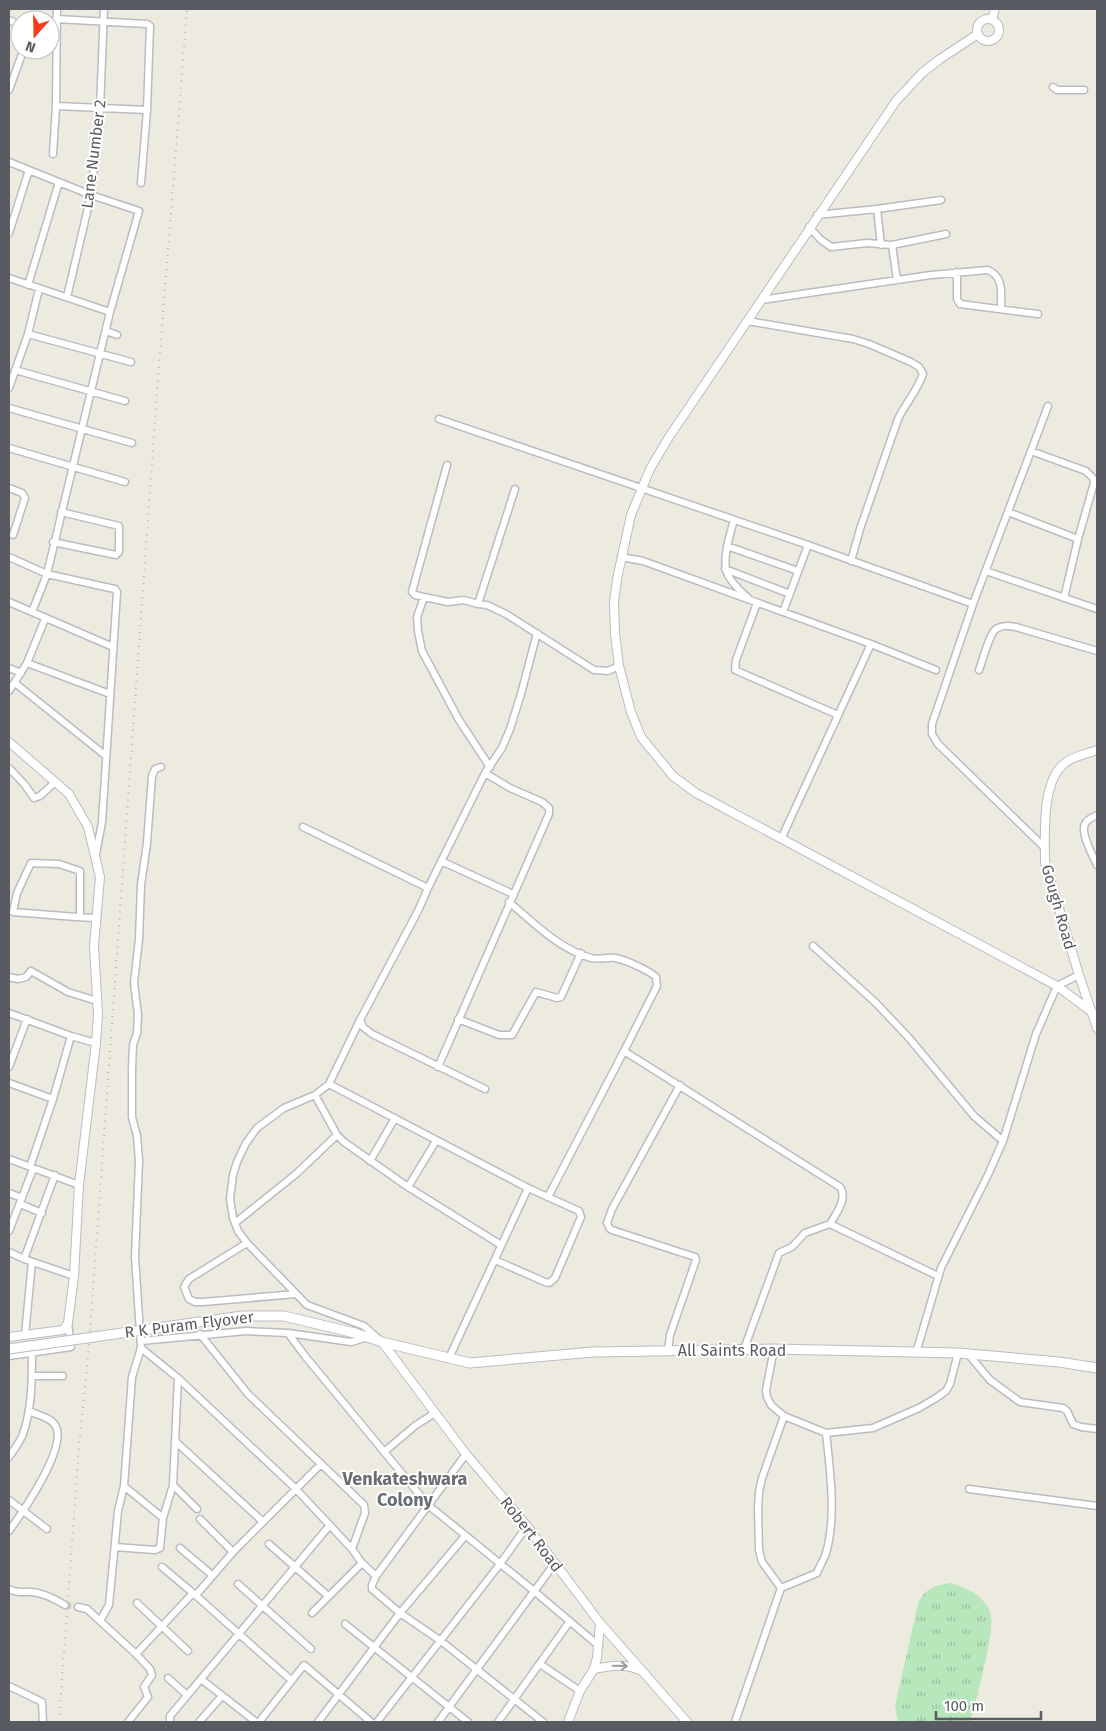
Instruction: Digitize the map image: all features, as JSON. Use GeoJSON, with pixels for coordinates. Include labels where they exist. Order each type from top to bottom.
{"type":"FeatureCollection","features":[{"type":"Feature","properties":{"kind":"main road","name":"R K Puram Flyover"},"geometry":{"type":"LineString","coordinates":[[9,1349],[242,1316],[284,1316],[369,1336]]}},
{"type":"Feature","properties":{"kind":"main road","name":"All Saints Road"},"geometry":{"type":"LineString","coordinates":[[369,1336],[382,1342],[470,1363],[593,1352],[774,1349],[958,1353],[1059,1362],[1097,1368]]}},
{"type":"Feature","properties":{"kind":"street","name":"Lane Number 2"},"geometry":{"type":"LineString","coordinates":[[67,297],[91,195],[100,108],[104,9]]}},
{"type":"Feature","properties":{"kind":"street"},"geometry":{"type":"LineString","coordinates":[[992,20],[995,9]]}},
{"type":"Feature","properties":{"kind":"street"},"geometry":{"type":"LineString","coordinates":[[60,19],[147,24],[150,26],[141,183]]}},
{"type":"Feature","properties":{"kind":"street"},"geometry":{"type":"LineString","coordinates":[[985,20],[992,20],[999,27],[999,34],[995,40],[985,41],[978,34],[979,24],[985,20]]}},
{"type":"Feature","properties":{"kind":"street"},"geometry":{"type":"LineString","coordinates":[[978,34],[940,59],[906,88],[817,215],[650,468],[631,515],[621,557],[614,602],[619,666],[641,738],[673,776],[696,793],[1057,986],[1092,1012]]}},
{"type":"Feature","properties":{"kind":"street"},"geometry":{"type":"LineString","coordinates":[[9,90],[20,60]]}},
{"type":"Feature","properties":{"kind":"street"},"geometry":{"type":"LineString","coordinates":[[53,154],[56,106],[54,60]]}},
{"type":"Feature","properties":{"kind":"street"},"geometry":{"type":"LineString","coordinates":[[1053,87],[1057,90],[1084,90]]}},
{"type":"Feature","properties":{"kind":"street"},"geometry":{"type":"LineString","coordinates":[[56,106],[146,110]]}},
{"type":"Feature","properties":{"kind":"street"},"geometry":{"type":"LineString","coordinates":[[9,162],[91,195],[139,211],[110,312],[47,574],[32,612]]}},
{"type":"Feature","properties":{"kind":"street"},"geometry":{"type":"LineString","coordinates":[[9,233],[29,170]]}},
{"type":"Feature","properties":{"kind":"street"},"geometry":{"type":"LineString","coordinates":[[28,285],[59,182]]}},
{"type":"Feature","properties":{"kind":"street"},"geometry":{"type":"LineString","coordinates":[[817,215],[940,200]]}},
{"type":"Feature","properties":{"kind":"street"},"geometry":{"type":"LineString","coordinates":[[877,209],[881,245]]}},
{"type":"Feature","properties":{"kind":"street"},"geometry":{"type":"LineString","coordinates":[[809,228],[831,247],[867,243],[892,246],[946,234]]}},
{"type":"Feature","properties":{"kind":"street"},"geometry":{"type":"LineString","coordinates":[[892,246],[897,280]]}},
{"type":"Feature","properties":{"kind":"street"},"geometry":{"type":"LineString","coordinates":[[761,300],[957,272],[988,270],[998,278],[1001,308]]}},
{"type":"Feature","properties":{"kind":"street"},"geometry":{"type":"LineString","coordinates":[[957,272],[957,299],[960,304],[1038,314]]}},
{"type":"Feature","properties":{"kind":"street"},"geometry":{"type":"LineString","coordinates":[[9,278],[110,312]]}},
{"type":"Feature","properties":{"kind":"street"},"geometry":{"type":"LineString","coordinates":[[9,388],[28,334],[39,289]]}},
{"type":"Feature","properties":{"kind":"street"},"geometry":{"type":"LineString","coordinates":[[748,321],[809,333],[853,339],[911,362],[922,370],[923,374],[914,395],[898,418],[851,561]]}},
{"type":"Feature","properties":{"kind":"street"},"geometry":{"type":"LineString","coordinates":[[106,331],[117,334]]}},
{"type":"Feature","properties":{"kind":"street"},"geometry":{"type":"LineString","coordinates":[[28,334],[131,362]]}},
{"type":"Feature","properties":{"kind":"street"},"geometry":{"type":"LineString","coordinates":[[15,370],[125,401]]}},
{"type":"Feature","properties":{"kind":"street"},"geometry":{"type":"LineString","coordinates":[[1045,848],[938,744],[932,734],[932,724],[973,604],[1048,406]]}},
{"type":"Feature","properties":{"kind":"street"},"geometry":{"type":"LineString","coordinates":[[9,408],[132,443]]}},
{"type":"Feature","properties":{"kind":"street"},"geometry":{"type":"LineString","coordinates":[[439,419],[973,604]]}},
{"type":"Feature","properties":{"kind":"street"},"geometry":{"type":"LineString","coordinates":[[9,448],[125,482]]}},
{"type":"Feature","properties":{"kind":"street"},"geometry":{"type":"LineString","coordinates":[[1031,451],[1086,472],[1093,478],[1094,483],[1064,598]]}},
{"type":"Feature","properties":{"kind":"street"},"geometry":{"type":"LineString","coordinates":[[447,465],[412,588],[414,596],[448,602],[464,600],[487,606],[506,614],[594,670],[608,671],[619,666]]}},
{"type":"Feature","properties":{"kind":"street"},"geometry":{"type":"LineString","coordinates":[[9,488],[22,493],[25,498],[13,535]]}},
{"type":"Feature","properties":{"kind":"street"},"geometry":{"type":"LineString","coordinates":[[478,604],[516,489]]}},
{"type":"Feature","properties":{"kind":"street"},"geometry":{"type":"LineString","coordinates":[[54,542],[116,555],[119,552],[119,526],[61,512]]}},
{"type":"Feature","properties":{"kind":"street"},"geometry":{"type":"LineString","coordinates":[[1008,512],[1078,539]]}},
{"type":"Feature","properties":{"kind":"street"},"geometry":{"type":"LineString","coordinates":[[734,520],[727,546],[725,569],[728,577],[754,602]]}},
{"type":"Feature","properties":{"kind":"street"},"geometry":{"type":"LineString","coordinates":[[727,546],[798,571]]}},
{"type":"Feature","properties":{"kind":"street"},"geometry":{"type":"LineString","coordinates":[[783,612],[808,546]]}},
{"type":"Feature","properties":{"kind":"street"},"geometry":{"type":"LineString","coordinates":[[9,557],[47,574],[115,589],[117,592],[102,822],[96,854]]}},
{"type":"Feature","properties":{"kind":"street"},"geometry":{"type":"LineString","coordinates":[[621,557],[643,561],[871,644],[936,670]]}},
{"type":"Feature","properties":{"kind":"street"},"geometry":{"type":"LineString","coordinates":[[725,569],[790,594]]}},
{"type":"Feature","properties":{"kind":"street"},"geometry":{"type":"LineString","coordinates":[[986,571],[1097,609]]}},
{"type":"Feature","properties":{"kind":"street"},"geometry":{"type":"LineString","coordinates":[[424,597],[417,617],[422,651],[459,720],[490,766]]}},
{"type":"Feature","properties":{"kind":"street"},"geometry":{"type":"LineString","coordinates":[[9,602],[113,647]]}},
{"type":"Feature","properties":{"kind":"street"},"geometry":{"type":"LineString","coordinates":[[754,602],[736,660],[735,670],[838,714]]}},
{"type":"Feature","properties":{"kind":"street"},"geometry":{"type":"LineString","coordinates":[[9,692],[28,663],[45,618]]}},
{"type":"Feature","properties":{"kind":"street"},"geometry":{"type":"LineString","coordinates":[[979,670],[992,634],[996,629],[1004,626],[1016,627],[1097,651]]}},
{"type":"Feature","properties":{"kind":"street"},"geometry":{"type":"LineString","coordinates":[[382,1342],[364,1326],[307,1305],[247,1244],[235,1223],[230,1199],[231,1186],[237,1162],[246,1143],[257,1128],[284,1108],[315,1095],[329,1084],[360,1020],[418,911],[485,774],[502,748],[510,729],[537,633]]}},
{"type":"Feature","properties":{"kind":"street"},"geometry":{"type":"LineString","coordinates":[[781,839],[871,644]]}},
{"type":"Feature","properties":{"kind":"street"},"geometry":{"type":"LineString","coordinates":[[28,663],[110,694]]}},
{"type":"Feature","properties":{"kind":"street"},"geometry":{"type":"LineString","coordinates":[[9,668],[21,673]]}},
{"type":"Feature","properties":{"kind":"street"},"geometry":{"type":"LineString","coordinates":[[15,683],[106,756]]}},
{"type":"Feature","properties":{"kind":"street"},"geometry":{"type":"LineString","coordinates":[[9,742],[69,794],[88,827],[100,877],[94,946],[97,1001],[96,1043],[79,1185],[74,1276],[68,1323],[71,1347],[9,1356]]}},
{"type":"Feature","properties":{"kind":"street","name":"Gough Road"},"geometry":{"type":"LineString","coordinates":[[1097,750],[1066,762],[1053,778],[1046,812],[1045,848],[1045,862],[1097,1028]]}},
{"type":"Feature","properties":{"kind":"street"},"geometry":{"type":"LineString","coordinates":[[100,1621],[110,1605],[118,1511],[124,1486],[132,1377],[141,1348],[135,1257],[139,1161],[137,1136],[132,1117],[132,1068],[138,1015],[134,983],[139,939],[141,885],[147,843],[152,776],[155,769],[161,767]]}},
{"type":"Feature","properties":{"kind":"street"},"geometry":{"type":"LineString","coordinates":[[9,768],[34,798],[40,796],[55,782]]}},
{"type":"Feature","properties":{"kind":"street"},"geometry":{"type":"LineString","coordinates":[[438,1067],[512,894],[549,814],[549,808],[542,802],[510,788],[485,774]]}},
{"type":"Feature","properties":{"kind":"street"},"geometry":{"type":"LineString","coordinates":[[1097,815],[1089,819],[1084,829],[1085,837],[1097,866]]}},
{"type":"Feature","properties":{"kind":"street"},"geometry":{"type":"LineString","coordinates":[[303,828],[428,888]]}},
{"type":"Feature","properties":{"kind":"street"},"geometry":{"type":"LineString","coordinates":[[441,861],[512,894]]}},
{"type":"Feature","properties":{"kind":"street"},"geometry":{"type":"LineString","coordinates":[[80,917],[80,872],[59,864],[31,863],[17,893],[13,912],[80,917],[96,918]]}},
{"type":"Feature","properties":{"kind":"street"},"geometry":{"type":"LineString","coordinates":[[509,902],[544,932],[562,944],[592,959],[614,958],[650,971],[656,977],[657,986],[548,1197]]}},
{"type":"Feature","properties":{"kind":"street"},"geometry":{"type":"LineString","coordinates":[[813,946],[876,1003],[909,1038],[974,1116],[1003,1141]]}},
{"type":"Feature","properties":{"kind":"street"},"geometry":{"type":"LineString","coordinates":[[458,1019],[500,1035],[512,1035],[536,992],[557,998],[561,997],[581,953]]}},
{"type":"Feature","properties":{"kind":"street"},"geometry":{"type":"LineString","coordinates":[[9,977],[18,979],[26,977],[31,971],[68,992],[97,1001]]}},
{"type":"Feature","properties":{"kind":"street"},"geometry":{"type":"LineString","coordinates":[[916,1353],[938,1276],[1003,1141],[1036,1034],[1057,986],[1079,975]]}},
{"type":"Feature","properties":{"kind":"street"},"geometry":{"type":"LineString","coordinates":[[9,1013],[71,1036],[96,1043]]}},
{"type":"Feature","properties":{"kind":"street"},"geometry":{"type":"LineString","coordinates":[[9,1067],[27,1019]]}},
{"type":"Feature","properties":{"kind":"street"},"geometry":{"type":"LineString","coordinates":[[360,1020],[363,1028],[372,1034],[485,1088]]}},
{"type":"Feature","properties":{"kind":"street"},"geometry":{"type":"LineString","coordinates":[[9,1231],[32,1168],[71,1036]]}},
{"type":"Feature","properties":{"kind":"street"},"geometry":{"type":"LineString","coordinates":[[624,1051],[840,1187],[844,1192],[844,1197],[830,1224],[805,1233],[792,1247],[778,1253],[744,1350]]}},
{"type":"Feature","properties":{"kind":"street"},"geometry":{"type":"LineString","coordinates":[[9,1083],[53,1099]]}},
{"type":"Feature","properties":{"kind":"street"},"geometry":{"type":"LineString","coordinates":[[329,1084],[528,1188],[579,1211],[581,1217],[552,1281],[549,1283],[495,1260]]}},
{"type":"Feature","properties":{"kind":"street"},"geometry":{"type":"LineString","coordinates":[[668,1350],[670,1335],[696,1260],[695,1257],[615,1231],[610,1229],[607,1223],[612,1209],[680,1085]]}},
{"type":"Feature","properties":{"kind":"street"},"geometry":{"type":"LineString","coordinates":[[315,1095],[338,1135],[370,1161],[501,1245]]}},
{"type":"Feature","properties":{"kind":"street"},"geometry":{"type":"LineString","coordinates":[[370,1161],[396,1118]]}},
{"type":"Feature","properties":{"kind":"street"},"geometry":{"type":"LineString","coordinates":[[235,1223],[290,1179],[338,1135]]}},
{"type":"Feature","properties":{"kind":"street"},"geometry":{"type":"LineString","coordinates":[[408,1187],[436,1141]]}},
{"type":"Feature","properties":{"kind":"street"},"geometry":{"type":"LineString","coordinates":[[9,1159],[79,1185]]}},
{"type":"Feature","properties":{"kind":"street"},"geometry":{"type":"LineString","coordinates":[[24,1259],[55,1175]]}},
{"type":"Feature","properties":{"kind":"street"},"geometry":{"type":"LineString","coordinates":[[449,1358],[528,1188]]}},
{"type":"Feature","properties":{"kind":"street"},"geometry":{"type":"LineString","coordinates":[[9,1193],[42,1213]]}},
{"type":"Feature","properties":{"kind":"street"},"geometry":{"type":"LineString","coordinates":[[830,1224],[938,1276]]}},
{"type":"Feature","properties":{"kind":"street"},"geometry":{"type":"LineString","coordinates":[[247,1244],[189,1279],[184,1287],[189,1299],[195,1302],[203,1302],[296,1294]]}},
{"type":"Feature","properties":{"kind":"street"},"geometry":{"type":"LineString","coordinates":[[9,1252],[74,1276]]}},
{"type":"Feature","properties":{"kind":"street"},"geometry":{"type":"LineString","coordinates":[[25,1335],[32,1262]]}},
{"type":"Feature","properties":{"kind":"street"},"geometry":{"type":"LineString","coordinates":[[9,1337],[63,1330],[68,1323]]}},
{"type":"Feature","properties":{"kind":"street"},"geometry":{"type":"LineString","coordinates":[[141,1341],[246,1331],[288,1332],[351,1342],[369,1336]]}},
{"type":"Feature","properties":{"kind":"street"},"geometry":{"type":"LineString","coordinates":[[288,1332],[305,1356],[428,1505],[599,1646]]}},
{"type":"Feature","properties":{"kind":"street"},"geometry":{"type":"LineString","coordinates":[[200,1334],[248,1394],[364,1505],[365,1513],[352,1549]]}},
{"type":"Feature","properties":{"kind":"street","name":"Robert Road"},"geometry":{"type":"LineString","coordinates":[[382,1342],[466,1454],[527,1526],[600,1622],[687,1722]]}},
{"type":"Feature","properties":{"kind":"street"},"geometry":{"type":"LineString","coordinates":[[141,1348],[178,1378],[295,1488],[376,1576]]}},
{"type":"Feature","properties":{"kind":"street"},"geometry":{"type":"LineString","coordinates":[[774,1349],[768,1378],[767,1397],[771,1405],[784,1416],[826,1433],[873,1428],[919,1408],[936,1398],[946,1391],[950,1384],[958,1353]]}},
{"type":"Feature","properties":{"kind":"street"},"geometry":{"type":"LineString","coordinates":[[9,1457],[22,1435],[28,1411],[32,1376],[32,1352]]}},
{"type":"Feature","properties":{"kind":"street"},"geometry":{"type":"LineString","coordinates":[[970,1355],[990,1380],[1020,1402],[1063,1408],[1067,1411],[1073,1424],[1097,1429]]}},
{"type":"Feature","properties":{"kind":"street"},"geometry":{"type":"LineString","coordinates":[[32,1376],[63,1376]]}},
{"type":"Feature","properties":{"kind":"street"},"geometry":{"type":"LineString","coordinates":[[115,1547],[158,1550],[161,1545],[163,1518],[173,1486],[178,1378]]}},
{"type":"Feature","properties":{"kind":"street"},"geometry":{"type":"LineString","coordinates":[[9,1531],[23,1511],[48,1466],[57,1443],[56,1426],[50,1420],[28,1411]]}},
{"type":"Feature","properties":{"kind":"street"},"geometry":{"type":"LineString","coordinates":[[384,1452],[416,1425],[435,1413]]}},
{"type":"Feature","properties":{"kind":"street"},"geometry":{"type":"LineString","coordinates":[[781,1588],[762,1562],[759,1550],[758,1509],[762,1478],[784,1416]]}},
{"type":"Feature","properties":{"kind":"street"},"geometry":{"type":"LineString","coordinates":[[735,1722],[781,1588],[817,1573],[825,1556],[831,1517],[831,1475],[826,1433]]}},
{"type":"Feature","properties":{"kind":"street"},"geometry":{"type":"LineString","coordinates":[[175,1441],[262,1521]]}},
{"type":"Feature","properties":{"kind":"street"},"geometry":{"type":"LineString","coordinates":[[466,1454],[376,1576],[372,1589],[400,1613],[516,1699],[543,1722]]}},
{"type":"Feature","properties":{"kind":"street"},"geometry":{"type":"LineString","coordinates":[[136,1654],[195,1594],[262,1521],[320,1464]]}},
{"type":"Feature","properties":{"kind":"street"},"geometry":{"type":"LineString","coordinates":[[124,1486],[163,1518]]}},
{"type":"Feature","properties":{"kind":"street"},"geometry":{"type":"LineString","coordinates":[[173,1486],[197,1509]]}},
{"type":"Feature","properties":{"kind":"street"},"geometry":{"type":"LineString","coordinates":[[969,1488],[1097,1506]]}},
{"type":"Feature","properties":{"kind":"street"},"geometry":{"type":"LineString","coordinates":[[9,1500],[47,1529]]}},
{"type":"Feature","properties":{"kind":"street"},"geometry":{"type":"LineString","coordinates":[[200,1519],[233,1552]]}},
{"type":"Feature","properties":{"kind":"street"},"geometry":{"type":"LineString","coordinates":[[170,1722],[170,1716],[187,1695],[330,1525]]}},
{"type":"Feature","properties":{"kind":"street"},"geometry":{"type":"LineString","coordinates":[[378,1722],[441,1642],[527,1526]]}},
{"type":"Feature","properties":{"kind":"street"},"geometry":{"type":"LineString","coordinates":[[318,1722],[400,1613],[465,1536]]}},
{"type":"Feature","properties":{"kind":"street"},"geometry":{"type":"LineString","coordinates":[[269,1544],[328,1596]]}},
{"type":"Feature","properties":{"kind":"street"},"geometry":{"type":"LineString","coordinates":[[180,1548],[212,1575]]}},
{"type":"Feature","properties":{"kind":"street"},"geometry":{"type":"LineString","coordinates":[[312,1613],[362,1563]]}},
{"type":"Feature","properties":{"kind":"street"},"geometry":{"type":"LineString","coordinates":[[438,1722],[555,1563]]}},
{"type":"Feature","properties":{"kind":"street"},"geometry":{"type":"LineString","coordinates":[[162,1567],[240,1633],[291,1680]]}},
{"type":"Feature","properties":{"kind":"street"},"geometry":{"type":"LineString","coordinates":[[238,1584],[311,1649]]}},
{"type":"Feature","properties":{"kind":"street"},"geometry":{"type":"LineString","coordinates":[[9,1589],[18,1592],[40,1594],[53,1598],[65,1605]]}},
{"type":"Feature","properties":{"kind":"street"},"geometry":{"type":"LineString","coordinates":[[137,1603],[188,1651]]}},
{"type":"Feature","properties":{"kind":"street"},"geometry":{"type":"LineString","coordinates":[[78,1607],[87,1609],[150,1669],[152,1676],[144,1687],[148,1697],[128,1722]]}},
{"type":"Feature","properties":{"kind":"street"},"geometry":{"type":"LineString","coordinates":[[498,1722],[570,1622]]}},
{"type":"Feature","properties":{"kind":"street"},"geometry":{"type":"LineString","coordinates":[[568,1722],[580,1691],[594,1669],[599,1646],[600,1622]]}},
{"type":"Feature","properties":{"kind":"street"},"geometry":{"type":"LineString","coordinates":[[345,1624],[468,1722]]}},
{"type":"Feature","properties":{"kind":"street"},"geometry":{"type":"LineString","coordinates":[[540,1664],[580,1691]]}},
{"type":"Feature","properties":{"kind":"street"},"geometry":{"type":"LineString","coordinates":[[594,1669],[616,1665],[631,1666],[644,1672]]}},
{"type":"Feature","properties":{"kind":"street"},"geometry":{"type":"LineString","coordinates":[[201,1679],[258,1722],[304,1666],[371,1722]]}},
{"type":"Feature","properties":{"kind":"street"},"geometry":{"type":"LineString","coordinates":[[168,1678],[187,1695]]}},
{"type":"Feature","properties":{"kind":"street"},"geometry":{"type":"LineString","coordinates":[[9,1686],[42,1702],[43,1722]]}},
{"type":"Feature","properties":{"kind":"street"},"geometry":{"type":"LineString","coordinates":[[199,1722],[222,1696]]}},
{"type":"Feature","properties":{"kind":"green space"},"geometry":{"type":"Polygon","coordinates":[[[951,1583],[976,1594],[989,1609],[991,1616],[990,1637],[970,1722],[898,1722],[895,1706],[918,1604],[927,1591],[940,1585],[951,1583]]]}},
{"type":"Feature","properties":{"kind":"tunnel"},"geometry":{"type":"LineString","coordinates":[[65,1605],[78,1607]]}},
{"type":"Feature","properties":{"kind":"railway"},"geometry":{"type":"LineString","coordinates":[[59,1722],[79,1446],[88,1358],[159,365],[187,9]]}},
{"type":"Feature","properties":{"kind":"district","name":"Venkateshwara Colony"},"geometry":{"type":"Point","coordinates":[405,1489]}}]}
